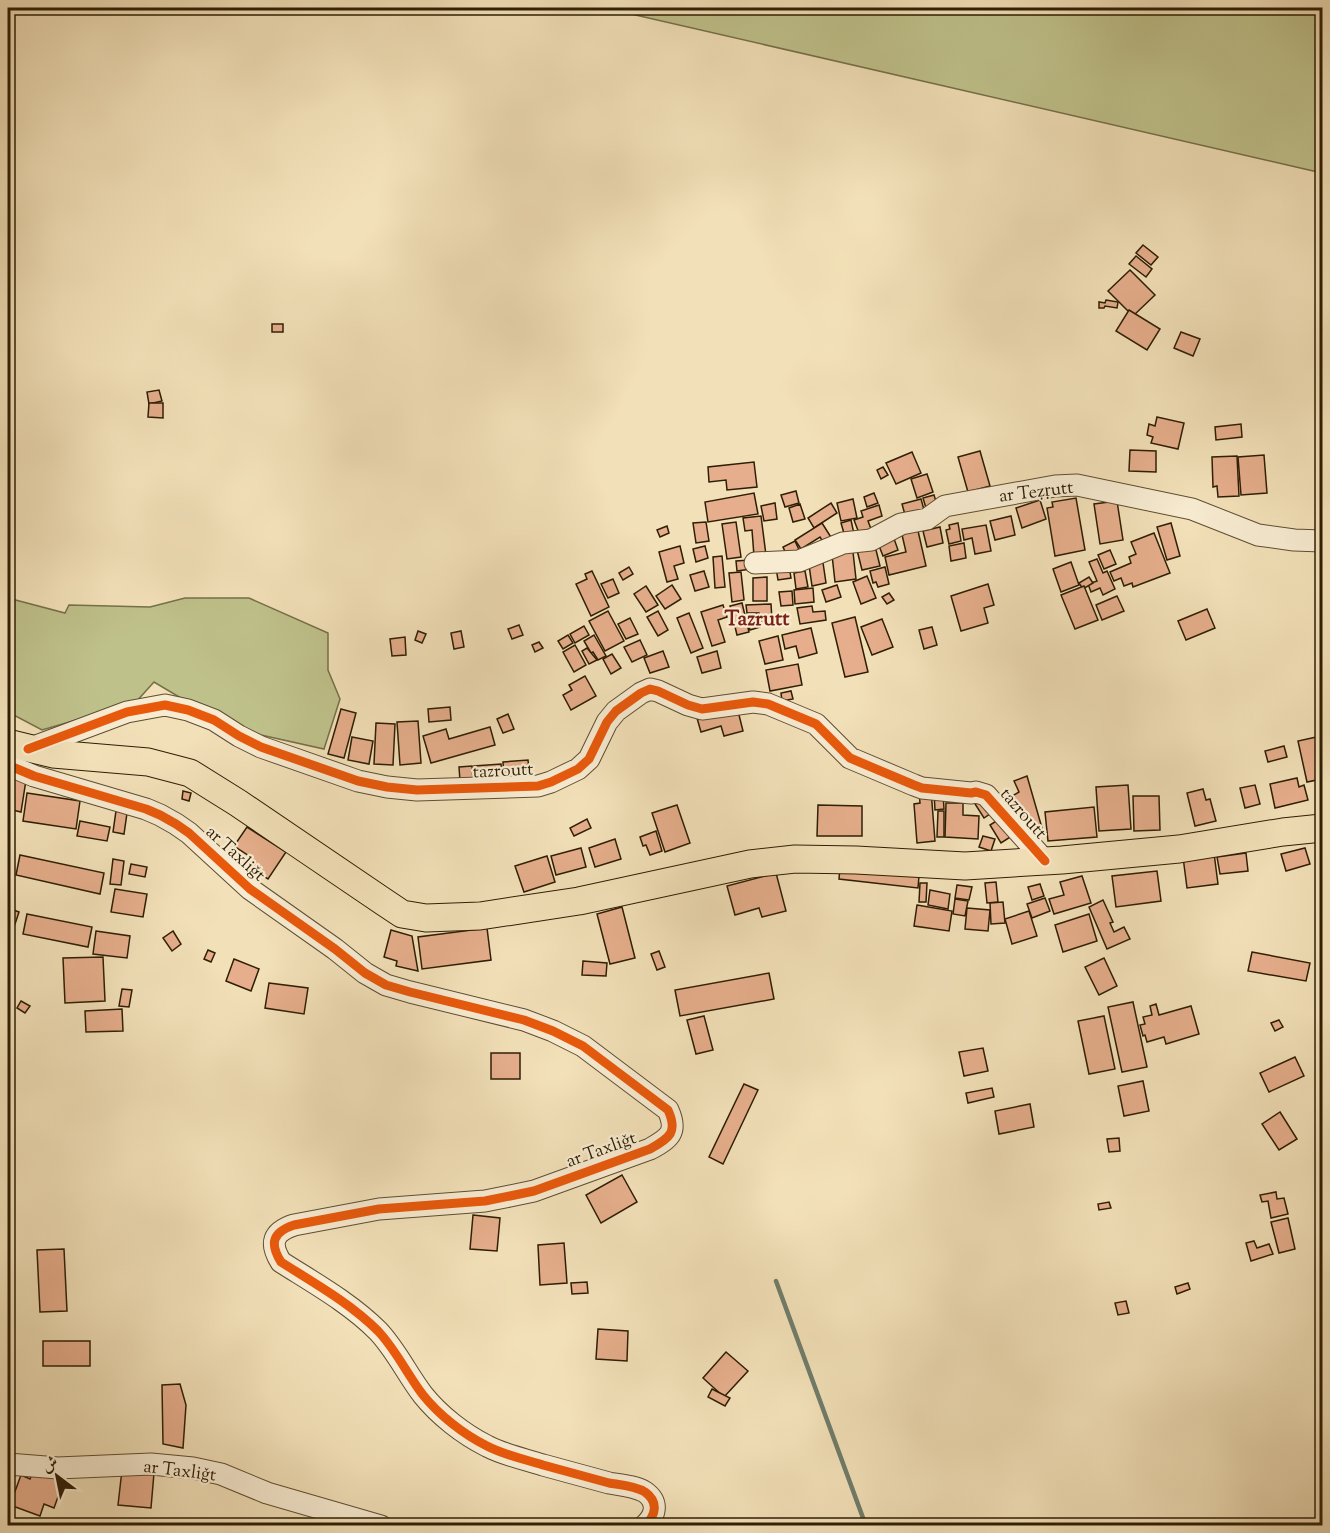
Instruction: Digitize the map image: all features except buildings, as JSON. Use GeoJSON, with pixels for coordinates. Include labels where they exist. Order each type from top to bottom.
{"type":"FeatureCollection","features":[{"type":"Feature","properties":{"kind":"main road"},"geometry":{"type":"LineString","coordinates":[[14,752],[148,762],[190,773],[384,903],[402,914],[426,918],[480,916],[579,901],[750,864],[795,859],[965,866],[1179,849],[1283,832],[1323,828]]}},
{"type":"Feature","properties":{"kind":"street","name":"ar Teẓṛutt"},"geometry":{"type":"LineString","coordinates":[[755,563],[799,561],[843,543],[871,540],[902,524],[927,519],[945,506],[1054,486],[1077,485],[1192,509],[1258,535],[1323,541]]}},
{"type":"Feature","properties":{"kind":"street","name":"tazroutt"},"geometry":{"type":"LineString","coordinates":[[14,752],[127,712],[165,705],[188,710],[214,720],[261,747],[358,781],[417,790],[538,786],[578,769],[589,759],[607,722],[616,711],[650,689],[702,709],[753,702],[768,704],[816,724],[850,758],[914,785],[922,788],[976,792],[986,795],[1045,861]]}},
{"type":"Feature","properties":{"kind":"street","name":"ar Taxliǧt"},"geometry":{"type":"LineString","coordinates":[[14,752],[34,776],[160,815],[189,833],[250,889],[365,973],[386,985],[524,1020],[552,1031],[583,1046],[668,1110],[673,1121],[672,1131],[664,1141],[650,1149],[534,1191],[485,1201],[355,1213],[294,1225],[283,1229],[275,1238],[275,1251],[281,1262],[360,1313],[386,1341],[429,1402],[466,1434],[508,1455],[636,1488],[646,1493],[655,1509],[653,1517],[644,1526]]}},
{"type":"Feature","properties":{"kind":"street","name":"ar Taxliǧt"},"geometry":{"type":"LineString","coordinates":[[8,1464],[58,1468],[151,1464],[193,1468],[221,1474],[267,1493],[381,1526]]}},
{"type":"Feature","properties":{"kind":"green space"},"geometry":{"type":"Polygon","coordinates":[[[605,8],[1322,8],[1322,173],[605,8]]]}},
{"type":"Feature","properties":{"kind":"green space"},"geometry":{"type":"Polygon","coordinates":[[[8,598],[65,613],[69,605],[150,607],[185,598],[249,598],[328,633],[328,670],[340,699],[324,749],[261,735],[196,707],[154,682],[135,703],[42,730],[8,712],[8,598]]]}},
{"type":"Feature","properties":{"kind":"waterway"},"geometry":{"type":"LineString","coordinates":[[776,1281],[866,1526]]}},
{"type":"Feature","properties":{"kind":"cycle path"},"geometry":{"type":"LineString","coordinates":[[28,749],[127,712],[165,705],[188,710],[214,720],[261,747],[358,781],[417,790],[538,786],[578,769],[589,759],[607,722],[616,711],[650,689],[702,709],[753,702],[768,704],[816,724],[850,758],[914,785],[922,788],[976,792],[986,795],[1045,861]]}},
{"type":"Feature","properties":{"kind":"cycle path"},"geometry":{"type":"LineString","coordinates":[[8,765],[34,776],[160,815],[189,833],[250,889],[365,973],[386,985],[524,1020],[553,1031],[583,1046],[668,1110],[672,1129],[667,1138],[657,1145],[534,1191],[485,1201],[379,1209],[294,1225],[281,1231],[274,1244],[281,1262],[344,1302],[378,1331],[423,1395],[452,1424],[478,1441],[507,1454],[645,1492],[652,1500],[654,1509],[651,1518],[644,1526]]}},
{"type":"Feature","properties":{"kind":"district","name":"Tazrutt"},"geometry":{"type":"Point","coordinates":[757,618]}}]}
